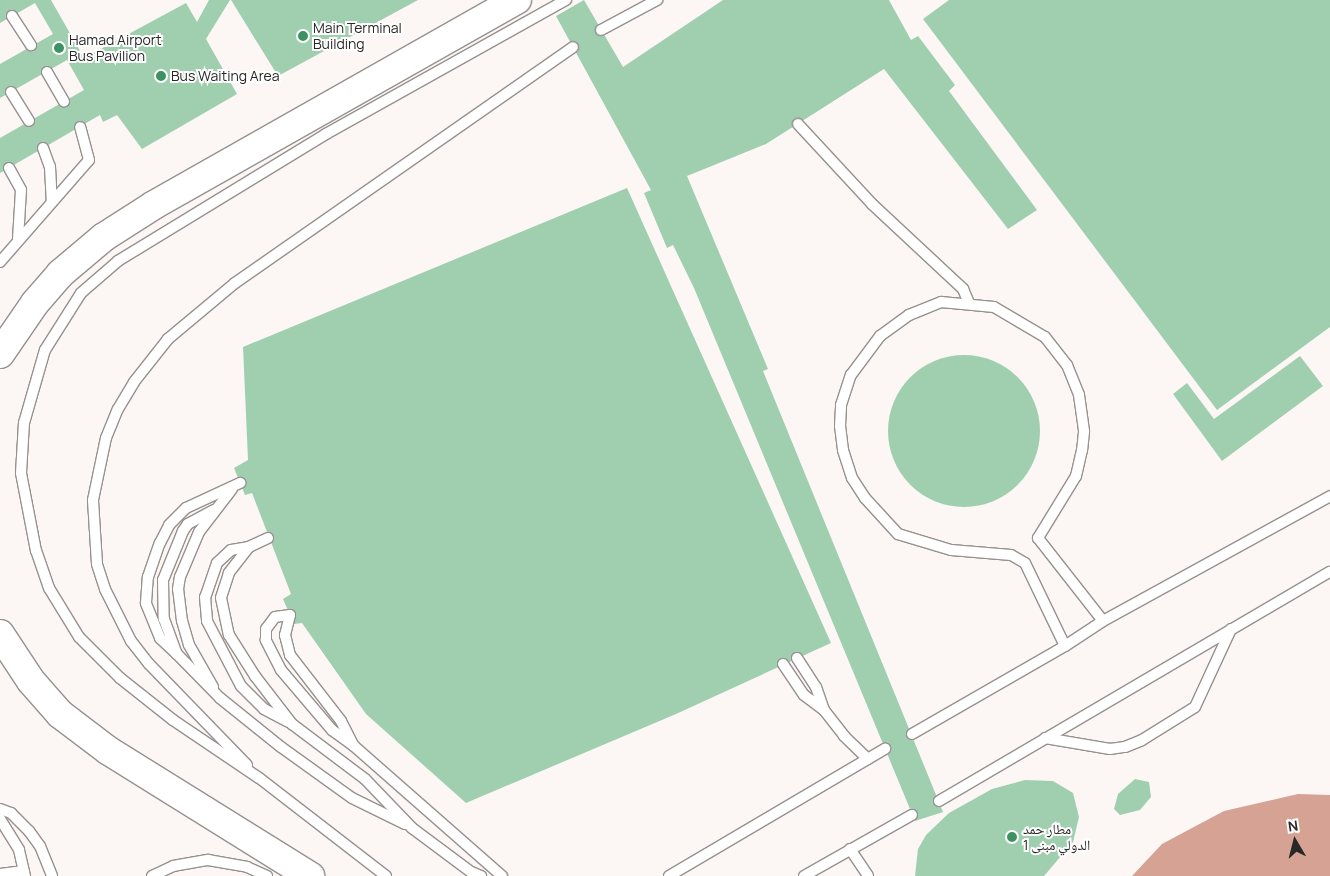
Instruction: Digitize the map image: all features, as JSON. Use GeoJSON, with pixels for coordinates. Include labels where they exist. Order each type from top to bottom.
{"type":"FeatureCollection","features":[{"type":"Feature","properties":{"kind":"highway"},"geometry":{"type":"LineString","coordinates":[[0,354],[15,330],[60,274],[104,237],[154,205],[517,0]]}},
{"type":"Feature","properties":{"kind":"highway"},"geometry":{"type":"LineString","coordinates":[[0,634],[31,681],[60,714],[109,750],[310,876]]}},
{"type":"Feature","properties":{"kind":"lane"},"geometry":{"type":"LineString","coordinates":[[386,876],[259,778],[173,720],[120,678],[79,637],[49,588],[26,513],[21,473],[24,423],[45,350],[81,293],[118,260],[326,134],[566,0]]}},
{"type":"Feature","properties":{"kind":"lane"},"geometry":{"type":"LineString","coordinates":[[601,30],[657,0]]}},
{"type":"Feature","properties":{"kind":"lane"},"geometry":{"type":"LineString","coordinates":[[12,16],[31,45]]}},
{"type":"Feature","properties":{"kind":"lane"},"geometry":{"type":"LineString","coordinates":[[259,778],[149,664],[131,642],[105,589],[97,564],[93,500],[98,469],[115,417],[134,382],[168,339],[235,283],[572,47]]}},
{"type":"Feature","properties":{"kind":"lane"},"geometry":{"type":"LineString","coordinates":[[47,72],[64,101]]}},
{"type":"Feature","properties":{"kind":"lane"},"geometry":{"type":"LineString","coordinates":[[11,92],[29,121]]}},
{"type":"Feature","properties":{"kind":"lane"},"geometry":{"type":"LineString","coordinates":[[798,124],[872,204],[963,289],[969,303]]}},
{"type":"Feature","properties":{"kind":"lane"},"geometry":{"type":"LineString","coordinates":[[0,262],[52,200],[89,160],[87,143],[80,127]]}},
{"type":"Feature","properties":{"kind":"lane"},"geometry":{"type":"LineString","coordinates":[[42,148],[50,166],[52,200]]}},
{"type":"Feature","properties":{"kind":"lane"},"geometry":{"type":"LineString","coordinates":[[9,168],[21,190],[18,239]]}},
{"type":"Feature","properties":{"kind":"lane"},"geometry":{"type":"LineString","coordinates":[[1065,646],[1025,563],[1011,555],[951,550],[898,534],[865,498],[846,460],[840,426],[840,405],[851,375],[868,349],[880,336],[930,305],[969,303],[1009,313],[1045,338],[1067,365],[1079,395],[1084,432],[1082,450],[1076,476],[1038,538],[1103,621]]}},
{"type":"Feature","properties":{"kind":"lane"},"geometry":{"type":"LineString","coordinates":[[177,654],[164,619],[163,580],[183,531],[188,524],[223,504],[236,486],[186,508],[176,517],[164,534],[148,577],[146,603],[152,624],[160,638],[220,698],[352,798],[412,828]]}},
{"type":"Feature","properties":{"kind":"lane"},"geometry":{"type":"LineString","coordinates":[[912,734],[1065,646],[1103,621],[1330,496]]}},
{"type":"Feature","properties":{"kind":"lane"},"geometry":{"type":"LineString","coordinates":[[214,510],[199,532],[180,577],[178,605],[189,645],[220,698]]}},
{"type":"Feature","properties":{"kind":"lane"},"geometry":{"type":"LineString","coordinates":[[268,538],[249,547],[230,550],[217,563],[205,597],[207,621],[241,686],[264,709],[292,724],[365,780],[412,828],[470,872],[481,876]]}},
{"type":"Feature","properties":{"kind":"lane"},"geometry":{"type":"LineString","coordinates":[[249,547],[224,586],[221,598],[224,623],[254,676],[292,724]]}},
{"type":"Feature","properties":{"kind":"lane"},"geometry":{"type":"LineString","coordinates":[[939,801],[1256,613],[1330,572]]}},
{"type":"Feature","properties":{"kind":"lane"},"geometry":{"type":"LineString","coordinates":[[354,746],[341,721],[290,655],[285,636],[290,615],[275,617],[269,622],[266,640],[272,656],[300,697],[332,730],[354,746],[502,876]]}},
{"type":"Feature","properties":{"kind":"lane"},"geometry":{"type":"LineString","coordinates":[[1045,738],[1110,749],[1126,747],[1142,740],[1195,707],[1231,629]]}},
{"type":"Feature","properties":{"kind":"lane"},"geometry":{"type":"LineString","coordinates":[[796,658],[816,687],[824,710]]}},
{"type":"Feature","properties":{"kind":"lane"},"geometry":{"type":"LineString","coordinates":[[783,664],[804,696],[824,710],[844,736],[868,759]]}},
{"type":"Feature","properties":{"kind":"lane"},"geometry":{"type":"LineString","coordinates":[[670,876],[885,749]]}},
{"type":"Feature","properties":{"kind":"lane"},"geometry":{"type":"LineString","coordinates":[[0,809],[11,813],[29,831],[40,846],[52,876]]}},
{"type":"Feature","properties":{"kind":"lane"},"geometry":{"type":"LineString","coordinates":[[804,876],[912,815]]}},
{"type":"Feature","properties":{"kind":"lane"},"geometry":{"type":"LineString","coordinates":[[0,819],[20,850],[25,874],[2,875]]}},
{"type":"Feature","properties":{"kind":"lane"},"geometry":{"type":"LineString","coordinates":[[850,849],[868,876]]}},
{"type":"Feature","properties":{"kind":"lane"},"geometry":{"type":"LineString","coordinates":[[152,876],[173,866],[208,860],[248,867],[267,876]]}},
{"type":"Feature","properties":{"kind":"shaded area"},"geometry":{"type":"Polygon","coordinates":[[[1298,794],[1330,795],[1330,876],[1132,876],[1162,844],[1224,811],[1298,794]]]}},
{"type":"Feature","properties":{"kind":"building"},"geometry":{"type":"Polygon","coordinates":[[[0,0],[51,0],[84,58],[186,3],[197,22],[209,0],[230,0],[206,39],[237,94],[142,149],[117,115],[103,122],[100,115],[0,173],[0,138],[84,90],[67,60],[0,98],[0,64],[53,34],[35,3],[0,23],[0,0]]]}},
{"type":"Feature","properties":{"kind":"building","name":"Main Terminal Building"},"geometry":{"type":"Polygon","coordinates":[[[231,0],[418,0],[278,76],[231,0]]]}},
{"type":"Feature","properties":{"kind":"building"},"geometry":{"type":"Polygon","coordinates":[[[584,0],[623,67],[723,0],[889,0],[911,40],[918,36],[955,85],[949,91],[1037,210],[1008,229],[884,69],[766,144],[687,176],[768,369],[763,371],[943,812],[915,821],[694,288],[673,245],[667,248],[644,193],[651,190],[556,16],[584,0]]]}},
{"type":"Feature","properties":{"kind":"building"},"geometry":{"type":"Polygon","coordinates":[[[949,0],[1330,0],[1330,327],[1217,410],[923,19],[949,0]]]}},
{"type":"Feature","properties":{"kind":"building"},"geometry":{"type":"Polygon","coordinates":[[[627,188],[831,643],[676,714],[466,803],[366,714],[302,623],[294,624],[283,599],[291,594],[252,493],[245,495],[234,468],[248,460],[243,347],[627,188]]]}},
{"type":"Feature","properties":{"kind":"building"},"geometry":{"type":"Polygon","coordinates":[[[964,355],[979,356],[993,360],[1006,367],[1018,377],[1028,389],[1035,402],[1039,416],[1039,446],[1035,460],[1028,473],[1018,485],[1006,495],[993,502],[979,506],[964,507],[949,506],[935,502],[922,495],[910,485],[900,473],[893,460],[889,446],[888,431],[889,416],[893,402],[900,389],[910,377],[922,367],[935,360],[949,356],[964,355]]]}},
{"type":"Feature","properties":{"kind":"building"},"geometry":{"type":"Polygon","coordinates":[[[1300,356],[1323,386],[1222,461],[1173,394],[1187,383],[1214,419],[1300,356]]]}},
{"type":"Feature","properties":{"kind":"building"},"geometry":{"type":"Polygon","coordinates":[[[1135,779],[1149,782],[1151,797],[1140,810],[1120,815],[1114,809],[1118,794],[1135,779]]]}},
{"type":"Feature","properties":{"kind":"building"},"geometry":{"type":"Polygon","coordinates":[[[1025,780],[1053,781],[1073,793],[1079,817],[1073,842],[1044,876],[915,876],[918,849],[926,835],[949,813],[992,789],[1025,780]]]}},
{"type":"Feature","properties":{"kind":"place","name":"Main Terminal Building"},"geometry":{"type":"Point","coordinates":[303,36]}},
{"type":"Feature","properties":{"kind":"place","name":"Hamad Airport Bus Pavilion"},"geometry":{"type":"Point","coordinates":[59,48]}},
{"type":"Feature","properties":{"kind":"place","name":"Bus Waiting Area"},"geometry":{"type":"Point","coordinates":[161,76]}},
{"type":"Feature","properties":{"kind":"place","name":"مطار حمد الدولي مبنى 1"},"geometry":{"type":"Point","coordinates":[1012,837]}}]}
